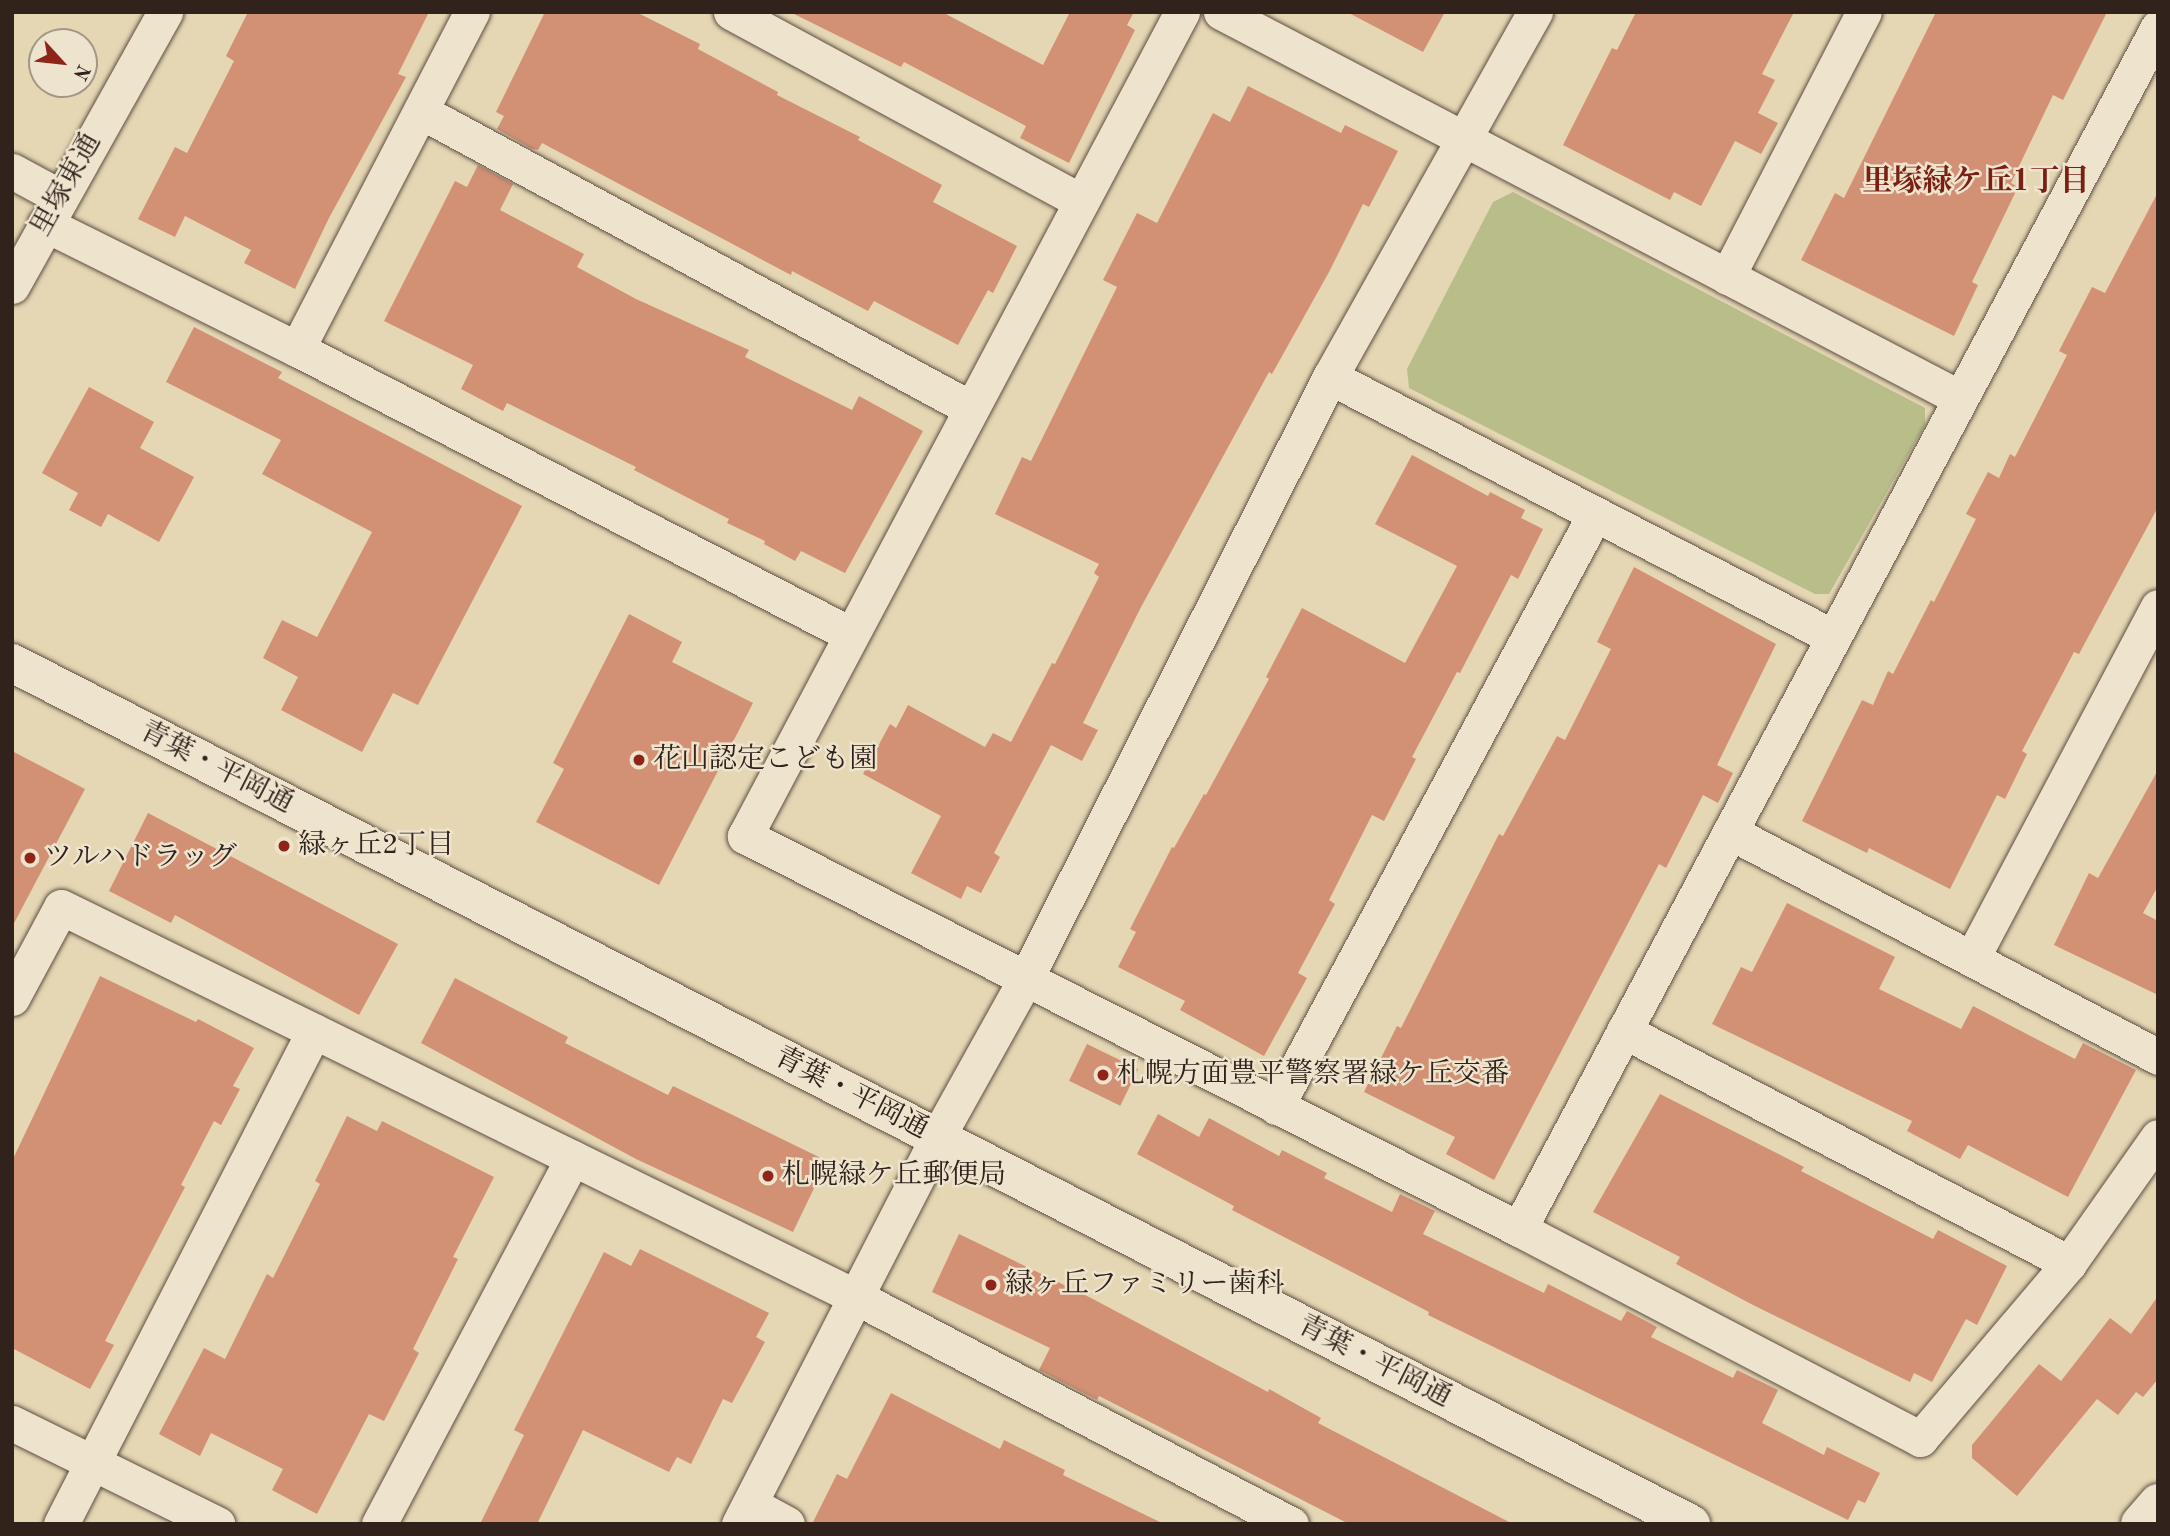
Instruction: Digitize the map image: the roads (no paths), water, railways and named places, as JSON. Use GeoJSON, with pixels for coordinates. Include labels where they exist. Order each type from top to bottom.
{"type":"FeatureCollection","features":[{"type":"Feature","properties":{"kind":"street","name":"里塚東通"},"geometry":{"type":"LineString","coordinates":[[12,286],[52,210],[165,12]]}},
{"type":"Feature","properties":{"kind":"street"},"geometry":{"type":"LineString","coordinates":[[297,349],[472,12]]}},
{"type":"Feature","properties":{"kind":"street"},"geometry":{"type":"LineString","coordinates":[[731,12],[1081,201]]}},
{"type":"Feature","properties":{"kind":"street"},"geometry":{"type":"LineString","coordinates":[[1182,12],[745,836],[1519,1229],[1920,1438],[2069,1263],[2158,1137]]}},
{"type":"Feature","properties":{"kind":"street"},"geometry":{"type":"LineString","coordinates":[[1221,12],[1960,398]]}},
{"type":"Feature","properties":{"kind":"street"},"geometry":{"type":"LineString","coordinates":[[787,1524],[744,1514],[937,1138],[1025,980],[1330,377],[1535,12]]}},
{"type":"Feature","properties":{"kind":"street"},"geometry":{"type":"LineString","coordinates":[[1727,277],[1864,12]]}},
{"type":"Feature","properties":{"kind":"street"},"geometry":{"type":"LineString","coordinates":[[1519,1229],[1960,398],[2146,76],[2158,27]]}},
{"type":"Feature","properties":{"kind":"street"},"geometry":{"type":"LineString","coordinates":[[422,111],[970,408]]}},
{"type":"Feature","properties":{"kind":"street"},"geometry":{"type":"LineString","coordinates":[[12,171],[52,210],[297,349],[850,634]]}},
{"type":"Feature","properties":{"kind":"street"},"geometry":{"type":"LineString","coordinates":[[1330,377],[1833,637]]}},
{"type":"Feature","properties":{"kind":"street"},"geometry":{"type":"LineString","coordinates":[[1276,1107],[1595,514]]}},
{"type":"Feature","properties":{"kind":"street"},"geometry":{"type":"LineString","coordinates":[[1972,958],[2158,607]]}},
{"type":"Feature","properties":{"kind":"street","name":"青葉・平岡通"},"geometry":{"type":"LineString","coordinates":[[12,663],[1690,1524]]}},
{"type":"Feature","properties":{"kind":"street"},"geometry":{"type":"LineString","coordinates":[[1730,832],[2158,1057]]}},
{"type":"Feature","properties":{"kind":"street"},"geometry":{"type":"LineString","coordinates":[[12,998],[61,907],[856,1297],[1292,1524]]}},
{"type":"Feature","properties":{"kind":"street"},"geometry":{"type":"LineString","coordinates":[[61,1524],[314,1031]]}},
{"type":"Feature","properties":{"kind":"street"},"geometry":{"type":"LineString","coordinates":[[1624,1031],[2069,1263]]}},
{"type":"Feature","properties":{"kind":"street"},"geometry":{"type":"LineString","coordinates":[[379,1524],[573,1158]]}},
{"type":"Feature","properties":{"kind":"street"},"geometry":{"type":"LineString","coordinates":[[12,1423],[217,1524]]}},
{"type":"Feature","properties":{"kind":"street"},"geometry":{"type":"LineString","coordinates":[[2140,1524],[2158,1503]]}},
{"type":"Feature","properties":{"kind":"place","name":"花山認定こども園"},"geometry":{"type":"Point","coordinates":[639,760]}},
{"type":"Feature","properties":{"kind":"place","name":"緑ヶ丘2丁目"},"geometry":{"type":"Point","coordinates":[284,846]}},
{"type":"Feature","properties":{"kind":"place","name":"ツルハドラッグ"},"geometry":{"type":"Point","coordinates":[30,858]}},
{"type":"Feature","properties":{"kind":"place","name":"札幌方面豊平警察署緑ケ丘交番"},"geometry":{"type":"Point","coordinates":[1103,1075]}},
{"type":"Feature","properties":{"kind":"place","name":"札幌緑ケ丘郵便局"},"geometry":{"type":"Point","coordinates":[768,1176]}},
{"type":"Feature","properties":{"kind":"place","name":"緑ヶ丘ファミリー歯科"},"geometry":{"type":"Point","coordinates":[991,1285]}},
{"type":"Feature","properties":{"kind":"district","name":"里塚緑ケ丘1丁目"},"geometry":{"type":"Point","coordinates":[1976,182]}}]}
